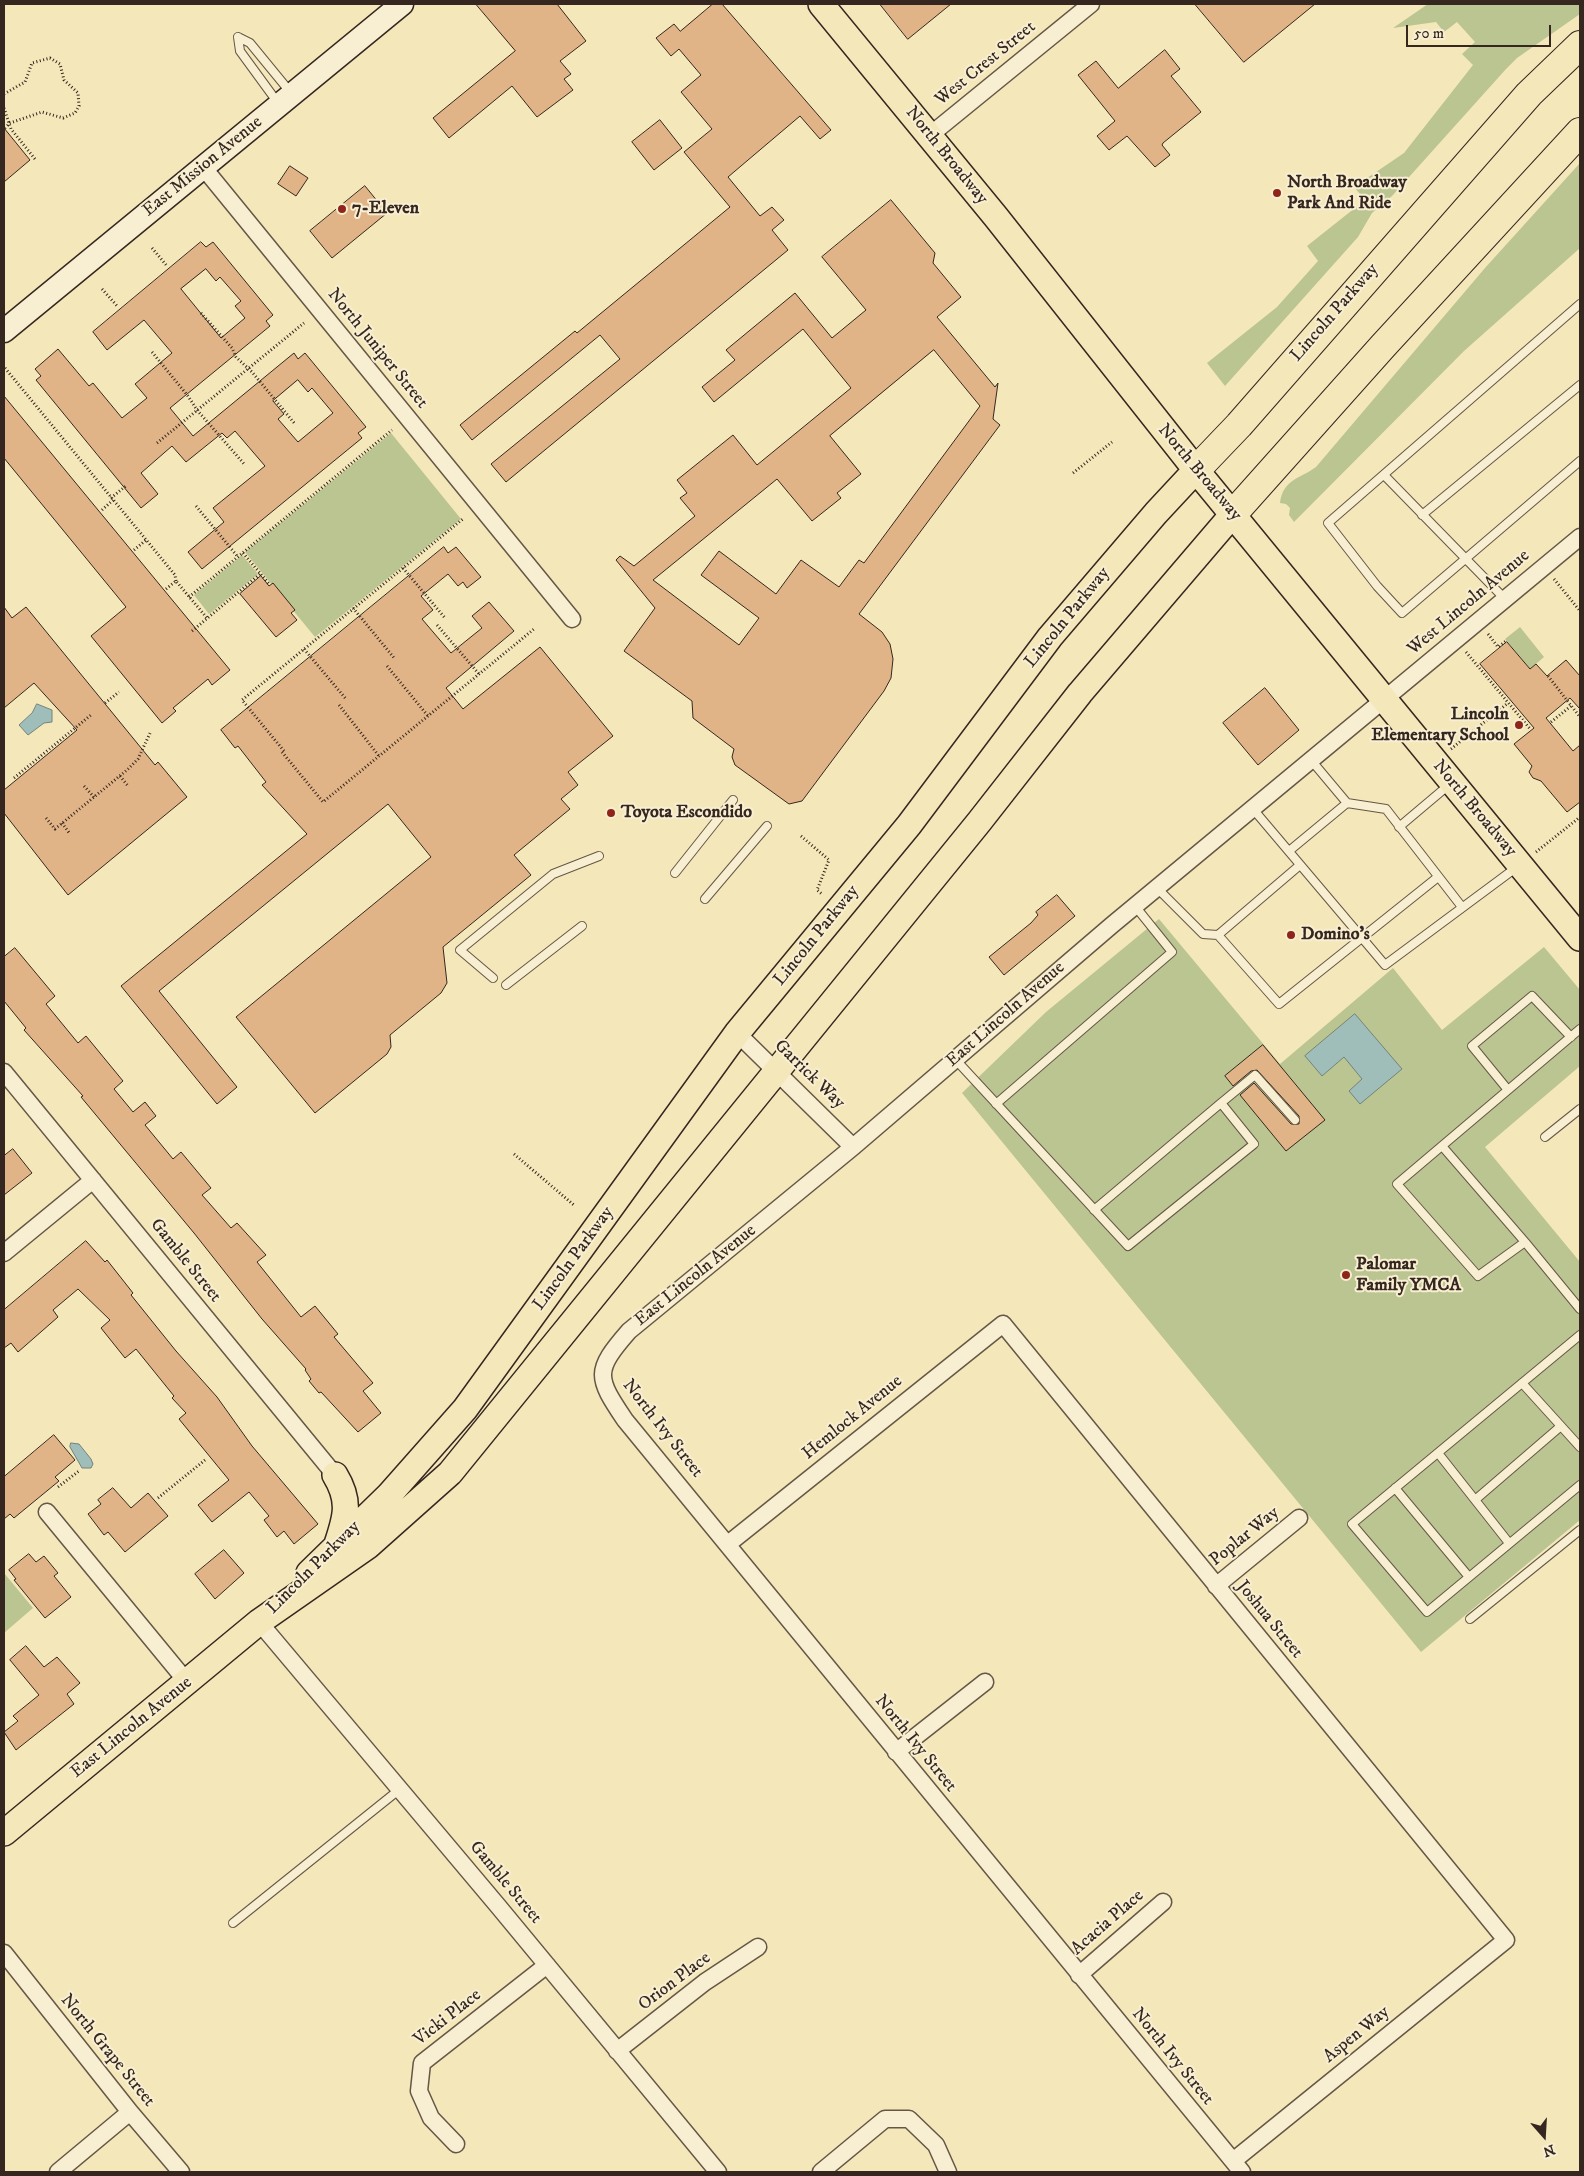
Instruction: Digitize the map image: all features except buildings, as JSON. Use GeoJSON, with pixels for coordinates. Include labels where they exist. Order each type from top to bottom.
{"type":"FeatureCollection","features":[{"type":"Feature","properties":{"kind":"highway","name":"Lincoln Parkway"},"geometry":{"type":"LineString","coordinates":[[1196,470],[1239,425],[1529,94],[1580,45]]}},
{"type":"Feature","properties":{"kind":"highway","name":"Lincoln Parkway"},"geometry":{"type":"LineString","coordinates":[[1233,514],[1383,346],[1580,132]]}},
{"type":"Feature","properties":{"kind":"main road","name":"East Mission Avenue"},"geometry":{"type":"LineString","coordinates":[[4,330],[402,4]]}},
{"type":"Feature","properties":{"kind":"main road","name":"North Broadway"},"geometry":{"type":"LineString","coordinates":[[822,4],[1196,470],[1580,938]]}},
{"type":"Feature","properties":{"kind":"main road","name":"Lincoln Parkway"},"geometry":{"type":"LineString","coordinates":[[259,1622],[388,1495],[466,1409],[737,1033],[909,825],[1050,637],[1156,513],[1196,470]]}},
{"type":"Feature","properties":{"kind":"main road","name":"Lincoln Parkway"},"geometry":{"type":"LineString","coordinates":[[259,1622],[368,1546],[450,1473],[979,822],[1080,693],[1233,514]]}},
{"type":"Feature","properties":{"kind":"main road"},"geometry":{"type":"LineString","coordinates":[[334,1475],[343,1491],[346,1513],[336,1546]]}},
{"type":"Feature","properties":{"kind":"main road","name":"East Lincoln Avenue"},"geometry":{"type":"LineString","coordinates":[[4,1833],[259,1622]]}},
{"type":"Feature","properties":{"kind":"street","name":"West Crest Street"},"geometry":{"type":"LineString","coordinates":[[929,136],[1090,4]]}},
{"type":"Feature","properties":{"kind":"street","name":"North Juniper Street"},"geometry":{"type":"LineString","coordinates":[[203,167],[572,619]]}},
{"type":"Feature","properties":{"kind":"street","name":"West Lincoln Avenue"},"geometry":{"type":"LineString","coordinates":[[1384,700],[1580,537]]}},
{"type":"Feature","properties":{"kind":"street","name":"East Lincoln Avenue"},"geometry":{"type":"LineString","coordinates":[[629,1331],[854,1146],[1135,906],[1384,700]]}},
{"type":"Feature","properties":{"kind":"street","name":"Garrick Way"},"geometry":{"type":"LineString","coordinates":[[737,1033],[854,1146]]}},
{"type":"Feature","properties":{"kind":"street","name":"Gamble Street"},"geometry":{"type":"LineString","coordinates":[[4,1072],[334,1475]]}},
{"type":"Feature","properties":{"kind":"street"},"geometry":{"type":"LineString","coordinates":[[4,1253],[93,1180]]}},
{"type":"Feature","properties":{"kind":"street","name":"Hemlock Avenue"},"geometry":{"type":"LineString","coordinates":[[728,1544],[1003,1324]]}},
{"type":"Feature","properties":{"kind":"street","name":"Joshua Street"},"geometry":{"type":"LineString","coordinates":[[1003,1324],[1506,1940]]}},
{"type":"Feature","properties":{"kind":"street","name":"North Ivy Street"},"geometry":{"type":"LineString","coordinates":[[629,1331],[608,1355],[602,1373],[605,1390],[625,1420],[1237,2167]]}},
{"type":"Feature","properties":{"kind":"street"},"geometry":{"type":"LineString","coordinates":[[47,1512],[187,1682]]}},
{"type":"Feature","properties":{"kind":"street","name":"Poplar Way"},"geometry":{"type":"LineString","coordinates":[[1216,1586],[1299,1518]]}},
{"type":"Feature","properties":{"kind":"street","name":"Gamble Street"},"geometry":{"type":"LineString","coordinates":[[259,1622],[718,2172]]}},
{"type":"Feature","properties":{"kind":"street"},"geometry":{"type":"LineString","coordinates":[[896,1752],[985,1682]]}},
{"type":"Feature","properties":{"kind":"street","name":"Acacia Place"},"geometry":{"type":"LineString","coordinates":[[1079,1975],[1163,1902]]}},
{"type":"Feature","properties":{"kind":"street","name":"Aspen Way"},"geometry":{"type":"LineString","coordinates":[[1237,2167],[1506,1940]]}},
{"type":"Feature","properties":{"kind":"street","name":"Orion Place"},"geometry":{"type":"LineString","coordinates":[[617,2051],[705,1982],[758,1947]]}},
{"type":"Feature","properties":{"kind":"street","name":"North Grape Street"},"geometry":{"type":"LineString","coordinates":[[4,1953],[130,2112],[181,2172]]}},
{"type":"Feature","properties":{"kind":"street","name":"Vicki Place"},"geometry":{"type":"LineString","coordinates":[[456,2144],[431,2118],[419,2092],[422,2063],[547,1965]]}},
{"type":"Feature","properties":{"kind":"street"},"geometry":{"type":"LineString","coordinates":[[58,2172],[130,2112]]}},
{"type":"Feature","properties":{"kind":"street"},"geometry":{"type":"LineString","coordinates":[[821,2172],[885,2119],[909,2119],[936,2145],[948,2172]]}},
{"type":"Feature","properties":{"kind":"lane"},"geometry":{"type":"LineString","coordinates":[[238,37],[250,44],[286,100],[240,51],[238,37]]}},
{"type":"Feature","properties":{"kind":"lane"},"geometry":{"type":"LineString","coordinates":[[1580,304],[1328,523],[1377,586],[1402,613],[1580,461]]}},
{"type":"Feature","properties":{"kind":"lane"},"geometry":{"type":"LineString","coordinates":[[1422,514],[1580,385]]}},
{"type":"Feature","properties":{"kind":"lane"},"geometry":{"type":"LineString","coordinates":[[1384,475],[1505,599]]}},
{"type":"Feature","properties":{"kind":"lane"},"geometry":{"type":"LineString","coordinates":[[1311,760],[1347,803],[1386,809],[1462,907]]}},
{"type":"Feature","properties":{"kind":"lane"},"geometry":{"type":"LineString","coordinates":[[1399,827],[1452,782]]}},
{"type":"Feature","properties":{"kind":"lane"},"geometry":{"type":"LineString","coordinates":[[675,873],[732,800]]}},
{"type":"Feature","properties":{"kind":"lane"},"geometry":{"type":"LineString","coordinates":[[1289,851],[1347,803]]}},
{"type":"Feature","properties":{"kind":"lane"},"geometry":{"type":"LineString","coordinates":[[1254,809],[1385,965],[1520,865]]}},
{"type":"Feature","properties":{"kind":"lane"},"geometry":{"type":"LineString","coordinates":[[705,899],[767,826]]}},
{"type":"Feature","properties":{"kind":"lane"},"geometry":{"type":"LineString","coordinates":[[493,978],[460,950],[553,874],[599,856]]}},
{"type":"Feature","properties":{"kind":"lane"},"geometry":{"type":"LineString","coordinates":[[1157,888],[1202,934],[1218,935],[1300,865]]}},
{"type":"Feature","properties":{"kind":"lane"},"geometry":{"type":"LineString","coordinates":[[1218,935],[1279,1004],[1438,877]]}},
{"type":"Feature","properties":{"kind":"lane"},"geometry":{"type":"LineString","coordinates":[[996,1104],[1172,952],[1135,906]]}},
{"type":"Feature","properties":{"kind":"lane"},"geometry":{"type":"LineString","coordinates":[[506,985],[582,926]]}},
{"type":"Feature","properties":{"kind":"lane"},"geometry":{"type":"LineString","coordinates":[[1508,1090],[1472,1046],[1532,996],[1571,1037]]}},
{"type":"Feature","properties":{"kind":"lane"},"geometry":{"type":"LineString","coordinates":[[1525,1242],[1478,1276],[1397,1184],[1580,1029]]}},
{"type":"Feature","properties":{"kind":"lane"},"geometry":{"type":"LineString","coordinates":[[955,1059],[1128,1246],[1254,1144],[1220,1103]]}},
{"type":"Feature","properties":{"kind":"lane"},"geometry":{"type":"LineString","coordinates":[[1094,1210],[1255,1075],[1295,1120]]}},
{"type":"Feature","properties":{"kind":"lane"},"geometry":{"type":"LineString","coordinates":[[1545,1137],[1580,1108]]}},
{"type":"Feature","properties":{"kind":"lane"},"geometry":{"type":"LineString","coordinates":[[1442,1146],[1580,1309]]}},
{"type":"Feature","properties":{"kind":"lane"},"geometry":{"type":"LineString","coordinates":[[1580,1335],[1352,1524],[1427,1612],[1580,1485]]}},
{"type":"Feature","properties":{"kind":"lane"},"geometry":{"type":"LineString","coordinates":[[1522,1383],[1580,1447]]}},
{"type":"Feature","properties":{"kind":"lane"},"geometry":{"type":"LineString","coordinates":[[1475,1500],[1562,1426]]}},
{"type":"Feature","properties":{"kind":"lane"},"geometry":{"type":"LineString","coordinates":[[1438,1453],[1510,1543]]}},
{"type":"Feature","properties":{"kind":"lane"},"geometry":{"type":"LineString","coordinates":[[1395,1488],[1469,1577]]}},
{"type":"Feature","properties":{"kind":"lane"},"geometry":{"type":"LineString","coordinates":[[1470,1619],[1580,1530]]}},
{"type":"Feature","properties":{"kind":"lane"},"geometry":{"type":"LineString","coordinates":[[233,1923],[400,1789]]}},
{"type":"Feature","properties":{"kind":"path"},"geometry":{"type":"LineString","coordinates":[[4,94],[25,82],[32,63],[50,58],[60,64],[64,80],[74,88],[79,98],[79,106],[72,115],[60,118],[42,112],[10,123],[4,129]]}},
{"type":"Feature","properties":{"kind":"path"},"geometry":{"type":"LineString","coordinates":[[4,108],[11,129],[35,158]]}},
{"type":"Feature","properties":{"kind":"path"},"geometry":{"type":"LineString","coordinates":[[152,248],[167,266]]}},
{"type":"Feature","properties":{"kind":"path"},"geometry":{"type":"LineString","coordinates":[[102,288],[118,307]]}},
{"type":"Feature","properties":{"kind":"path"},"geometry":{"type":"LineString","coordinates":[[201,313],[232,348],[236,357],[295,424]]}},
{"type":"Feature","properties":{"kind":"path"},"geometry":{"type":"LineString","coordinates":[[157,443],[304,323]]}},
{"type":"Feature","properties":{"kind":"path"},"geometry":{"type":"LineString","coordinates":[[152,352],[197,410],[245,465]]}},
{"type":"Feature","properties":{"kind":"path"},"geometry":{"type":"LineString","coordinates":[[5,368],[175,575],[176,581],[207,618]]}},
{"type":"Feature","properties":{"kind":"path"},"geometry":{"type":"LineString","coordinates":[[189,597],[392,430]]}},
{"type":"Feature","properties":{"kind":"path"},"geometry":{"type":"LineString","coordinates":[[1073,473],[1112,442]]}},
{"type":"Feature","properties":{"kind":"path"},"geometry":{"type":"LineString","coordinates":[[102,510],[127,484]]}},
{"type":"Feature","properties":{"kind":"path"},"geometry":{"type":"LineString","coordinates":[[196,506],[238,557]]}},
{"type":"Feature","properties":{"kind":"path"},"geometry":{"type":"LineString","coordinates":[[464,518],[242,700],[323,802],[534,629]]}},
{"type":"Feature","properties":{"kind":"path"},"geometry":{"type":"LineString","coordinates":[[134,550],[146,540]]}},
{"type":"Feature","properties":{"kind":"path"},"geometry":{"type":"LineString","coordinates":[[243,553],[270,585]]}},
{"type":"Feature","properties":{"kind":"path"},"geometry":{"type":"LineString","coordinates":[[1544,567],[1580,611]]}},
{"type":"Feature","properties":{"kind":"path"},"geometry":{"type":"LineString","coordinates":[[403,568],[445,618]]}},
{"type":"Feature","properties":{"kind":"path"},"geometry":{"type":"LineString","coordinates":[[192,631],[260,574]]}},
{"type":"Feature","properties":{"kind":"path"},"geometry":{"type":"LineString","coordinates":[[166,589],[176,581]]}},
{"type":"Feature","properties":{"kind":"path"},"geometry":{"type":"LineString","coordinates":[[353,608],[395,659]]}},
{"type":"Feature","properties":{"kind":"path"},"geometry":{"type":"LineString","coordinates":[[1478,622],[1498,647],[1506,640]]}},
{"type":"Feature","properties":{"kind":"path"},"geometry":{"type":"LineString","coordinates":[[437,625],[479,674]]}},
{"type":"Feature","properties":{"kind":"path"},"geometry":{"type":"LineString","coordinates":[[1456,640],[1531,730]]}},
{"type":"Feature","properties":{"kind":"path"},"geometry":{"type":"LineString","coordinates":[[304,649],[346,699]]}},
{"type":"Feature","properties":{"kind":"path"},"geometry":{"type":"LineString","coordinates":[[387,666],[428,716]]}},
{"type":"Feature","properties":{"kind":"path"},"geometry":{"type":"LineString","coordinates":[[1548,676],[1580,717]]}},
{"type":"Feature","properties":{"kind":"path"},"geometry":{"type":"LineString","coordinates":[[105,704],[119,692]]}},
{"type":"Feature","properties":{"kind":"path"},"geometry":{"type":"LineString","coordinates":[[1435,762],[1508,703]]}},
{"type":"Feature","properties":{"kind":"path"},"geometry":{"type":"LineString","coordinates":[[339,705],[379,756]]}},
{"type":"Feature","properties":{"kind":"path"},"geometry":{"type":"LineString","coordinates":[[1551,722],[1571,706]]}},
{"type":"Feature","properties":{"kind":"path"},"geometry":{"type":"LineString","coordinates":[[1576,712],[1580,708]]}},
{"type":"Feature","properties":{"kind":"path"},"geometry":{"type":"LineString","coordinates":[[14,778],[91,714]]}},
{"type":"Feature","properties":{"kind":"path"},"geometry":{"type":"LineString","coordinates":[[46,818],[55,829],[120,776],[138,759],[151,732]]}},
{"type":"Feature","properties":{"kind":"path"},"geometry":{"type":"LineString","coordinates":[[120,776],[128,786]]}},
{"type":"Feature","properties":{"kind":"path"},"geometry":{"type":"LineString","coordinates":[[84,786],[94,797]]}},
{"type":"Feature","properties":{"kind":"path"},"geometry":{"type":"LineString","coordinates":[[1520,865],[1580,817]]}},
{"type":"Feature","properties":{"kind":"path"},"geometry":{"type":"LineString","coordinates":[[62,823],[70,834]]}},
{"type":"Feature","properties":{"kind":"path"},"geometry":{"type":"LineString","coordinates":[[802,836],[829,860],[817,890],[824,896]]}},
{"type":"Feature","properties":{"kind":"path"},"geometry":{"type":"LineString","coordinates":[[514,1154],[575,1206]]}},
{"type":"Feature","properties":{"kind":"path"},"geometry":{"type":"LineString","coordinates":[[158,1498],[205,1460]]}},
{"type":"Feature","properties":{"kind":"path"},"geometry":{"type":"LineString","coordinates":[[58,1488],[79,1471]]}},
{"type":"Feature","properties":{"kind":"green space"},"geometry":{"type":"Polygon","coordinates":[[[1428,4],[1580,4],[1580,14],[1517,58],[1506,69],[1392,196],[1372,213],[1358,237],[1225,386],[1207,363],[1277,307],[1318,261],[1307,246],[1365,200],[1354,187],[1404,153],[1473,65],[1462,54],[1475,42],[1457,22],[1444,32],[1436,22],[1393,28],[1428,4]]]}},
{"type":"Feature","properties":{"kind":"green space"},"geometry":{"type":"Polygon","coordinates":[[[1580,163],[1580,248],[1464,351],[1294,522],[1289,515],[1290,508],[1286,504],[1280,503],[1288,484],[1316,467],[1485,268],[1580,163]]]}},
{"type":"Feature","properties":{"kind":"green space"},"geometry":{"type":"Polygon","coordinates":[[[391,433],[461,519],[315,637],[245,552],[391,433]]]}},
{"type":"Feature","properties":{"kind":"green space"},"geometry":{"type":"Polygon","coordinates":[[[242,555],[258,574],[209,614],[194,595],[242,555]]]}},
{"type":"Feature","properties":{"kind":"green space"},"geometry":{"type":"Polygon","coordinates":[[[1520,627],[1544,657],[1530,669],[1505,639],[1520,627]]]}},
{"type":"Feature","properties":{"kind":"green space","name":"Palomar Family YMCA"},"geometry":{"type":"Polygon","coordinates":[[[1159,919],[1280,1064],[1393,968],[1442,1030],[1544,947],[1580,990],[1580,1066],[1485,1147],[1580,1262],[1580,1520],[1421,1652],[962,1093],[1046,1012],[1159,919]]]}},
{"type":"Feature","properties":{"kind":"green space"},"geometry":{"type":"Polygon","coordinates":[[[4,1573],[33,1608],[4,1633],[4,1573]]]}},
{"type":"Feature","properties":{"kind":"water"},"geometry":{"type":"Polygon","coordinates":[[[37,704],[52,710],[52,722],[44,723],[28,735],[19,725],[32,713],[37,704]]]}},
{"type":"Feature","properties":{"kind":"water"},"geometry":{"type":"Polygon","coordinates":[[[1355,1014],[1402,1069],[1360,1104],[1349,1091],[1362,1079],[1344,1057],[1322,1076],[1305,1056],[1355,1014]]]}},
{"type":"Feature","properties":{"kind":"water"},"geometry":{"type":"Polygon","coordinates":[[[71,1443],[79,1444],[91,1459],[93,1464],[91,1468],[82,1468],[70,1447],[71,1443]]]}},
{"type":"Feature","properties":{"kind":"place","name":"North Broadway Park And Ride"},"geometry":{"type":"Point","coordinates":[1277,193]}},
{"type":"Feature","properties":{"kind":"place","name":"7-Eleven"},"geometry":{"type":"Point","coordinates":[342,209]}},
{"type":"Feature","properties":{"kind":"place","name":"Lincoln Elementary School"},"geometry":{"type":"Point","coordinates":[1519,725]}},
{"type":"Feature","properties":{"kind":"place","name":"Toyota Escondido"},"geometry":{"type":"Point","coordinates":[611,813]}},
{"type":"Feature","properties":{"kind":"place","name":"Domino's"},"geometry":{"type":"Point","coordinates":[1291,935]}},
{"type":"Feature","properties":{"kind":"place","name":"Palomar Family YMCA"},"geometry":{"type":"Point","coordinates":[1346,1275]}}]}
